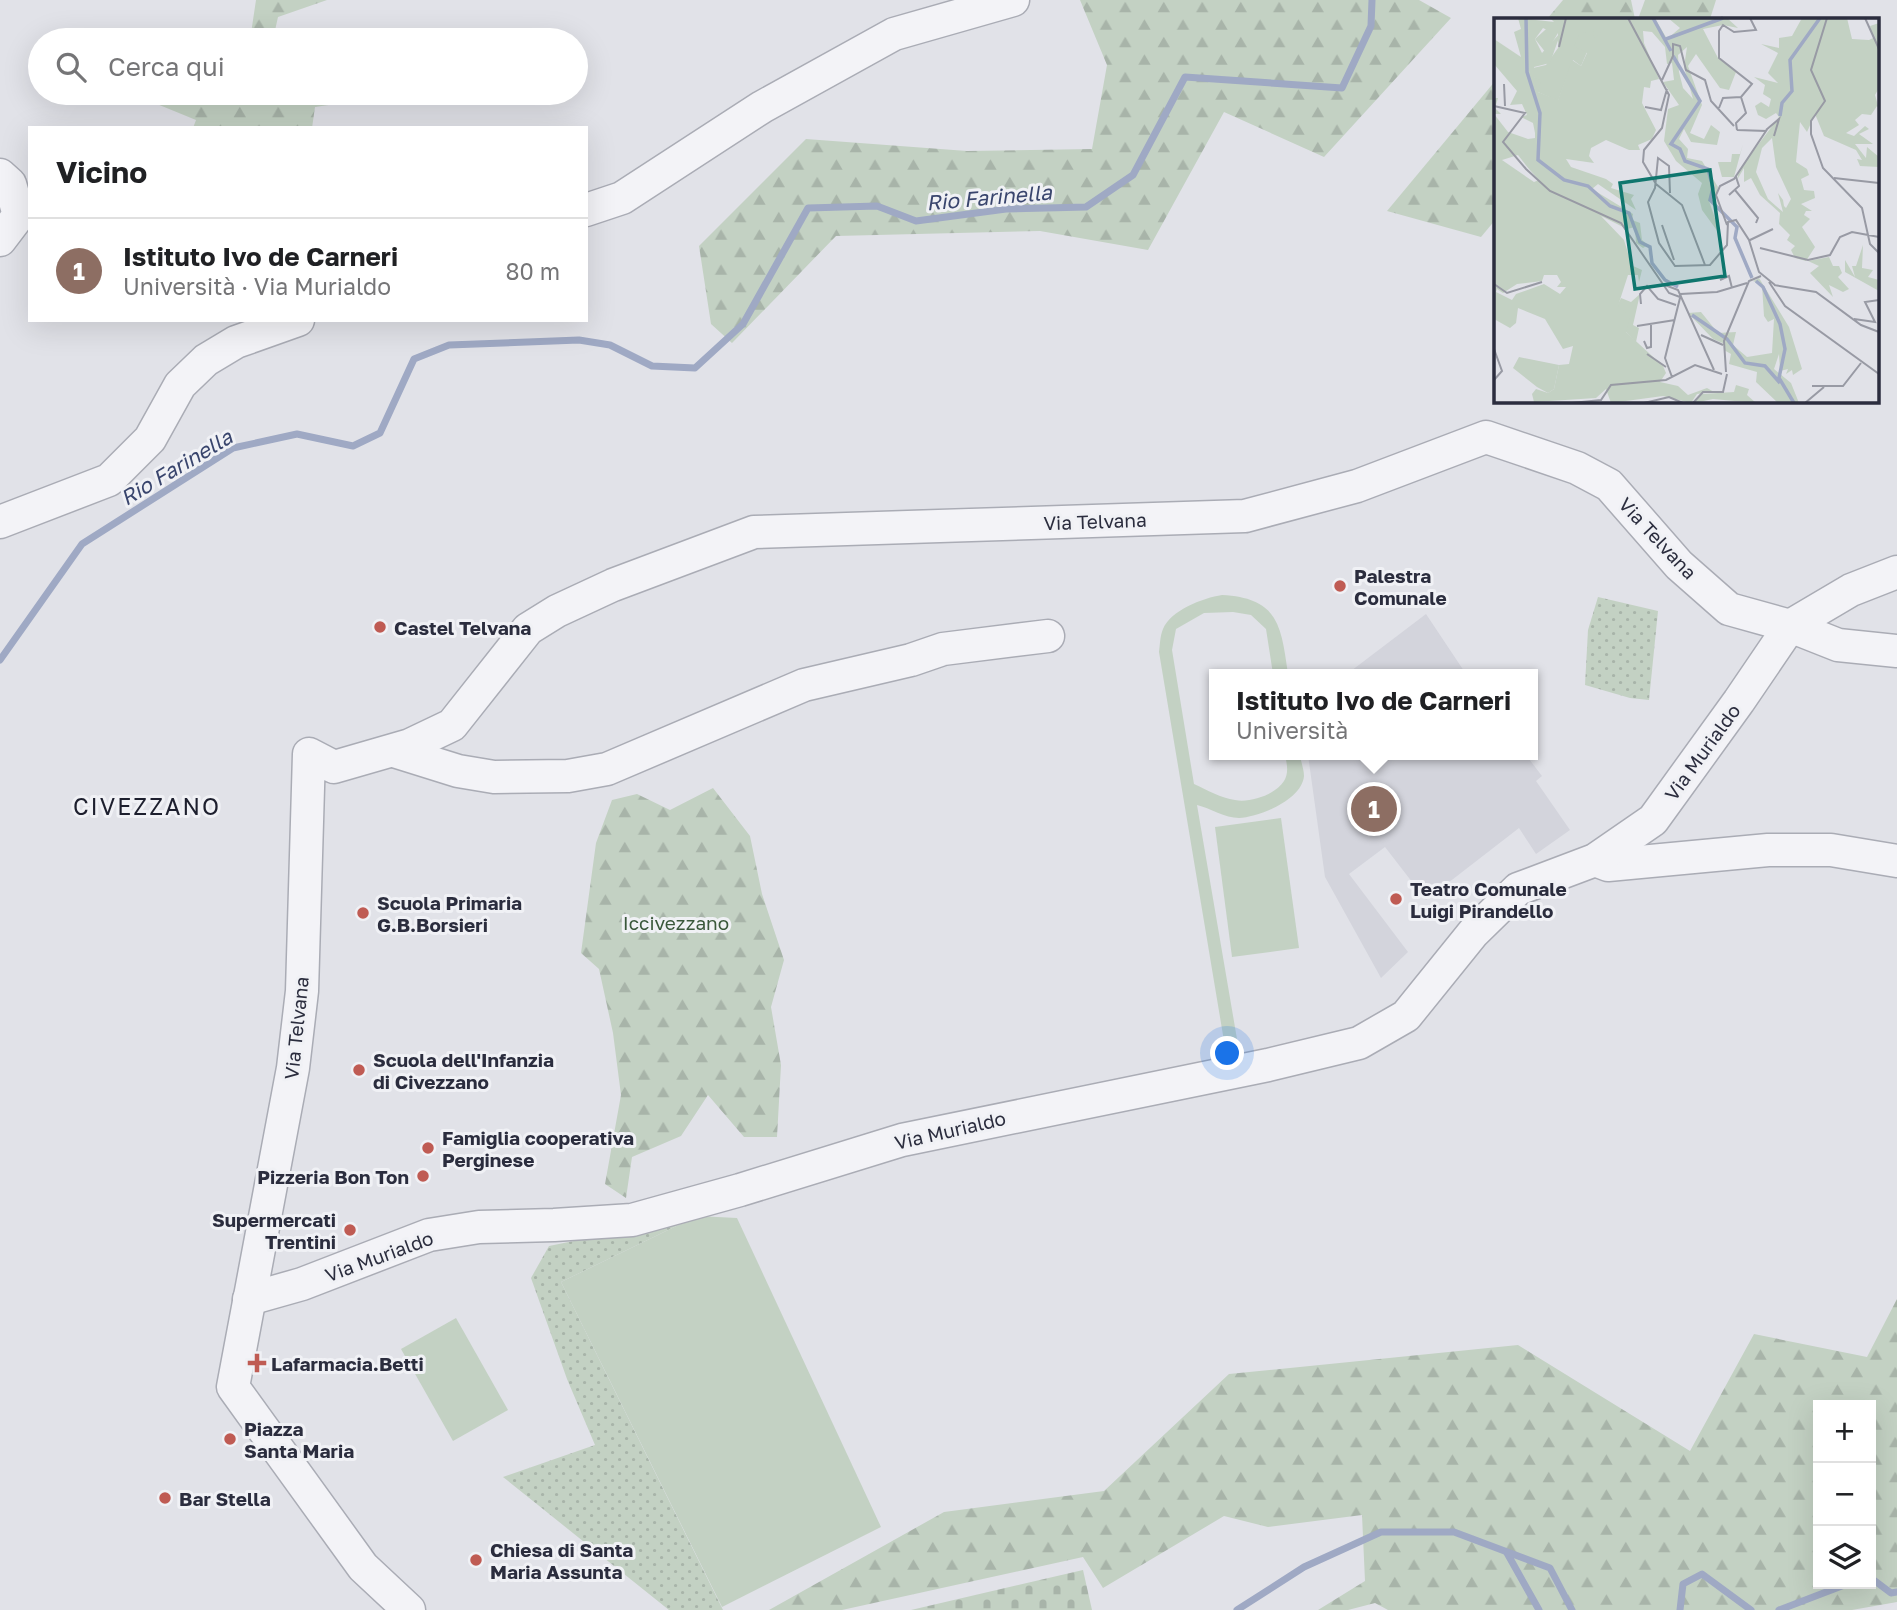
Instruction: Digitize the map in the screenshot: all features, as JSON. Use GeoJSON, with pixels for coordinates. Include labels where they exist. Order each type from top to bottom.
{"type":"FeatureCollection","features":[{"type":"Feature","properties":{"kind":"street"},"geometry":{"type":"LineString","coordinates":[[588,209],[622,198],[762,107],[894,34],[1013,0]]}},
{"type":"Feature","properties":{"kind":"street"},"geometry":{"type":"LineString","coordinates":[[0,175],[10,184],[19,215],[0,240]]}},
{"type":"Feature","properties":{"kind":"street"},"geometry":{"type":"LineString","coordinates":[[0,522],[109,480],[150,439],[180,385],[206,360],[236,342],[292,322]]}},
{"type":"Feature","properties":{"kind":"street","name":"Via Telvana"},"geometry":{"type":"LineString","coordinates":[[409,1610],[363,1567],[233,1387],[300,1022],[309,754],[334,767],[394,751],[452,725],[528,629],[557,611],[613,585],[754,532],[1245,516],[1357,486],[1486,437],[1577,468],[1609,485],[1679,565],[1728,609],[1790,626],[1838,645],[1897,650]]}},
{"type":"Feature","properties":{"kind":"street"},"geometry":{"type":"LineString","coordinates":[[1790,626],[1851,590],[1897,572]]}},
{"type":"Feature","properties":{"kind":"street","name":"Via Murialdo"},"geometry":{"type":"LineString","coordinates":[[249,1299],[302,1284],[429,1235],[479,1227],[632,1220],[902,1140],[1268,1065],[1359,1043],[1406,1016],[1473,933],[1518,889],[1595,860],[1653,820],[1734,709],[1790,626]]}},
{"type":"Feature","properties":{"kind":"street"},"geometry":{"type":"LineString","coordinates":[[394,751],[458,771],[494,777],[568,776],[607,769],[804,685],[911,660],[943,649],[1048,636]]}},
{"type":"Feature","properties":{"kind":"street","name":"Via Murialdo"},"geometry":{"type":"LineString","coordinates":[[1595,860],[1608,865],[1768,850],[1831,850],[1897,861]]}},
{"type":"Feature","properties":{"kind":"shaded area"},"geometry":{"type":"Polygon","coordinates":[[[1426,614],[1463,669],[1354,669],[1426,614]]]}},
{"type":"Feature","properties":{"kind":"shaded area"},"geometry":{"type":"Polygon","coordinates":[[[1309,760],[1530,760],[1542,776],[1536,781],[1570,830],[1536,854],[1519,828],[1426,900],[1385,847],[1349,874],[1408,952],[1381,978],[1325,877],[1309,760]]]}},
{"type":"Feature","properties":{"kind":"green space"},"geometry":{"type":"Polygon","coordinates":[[[256,0],[327,0],[278,17],[276,28],[252,28],[256,0]]]}},
{"type":"Feature","properties":{"kind":"green space"},"geometry":{"type":"Polygon","coordinates":[[[1080,0],[1419,0],[1451,18],[1324,157],[1224,112],[1148,250],[1040,231],[836,236],[732,343],[711,324],[699,246],[806,139],[967,151],[1092,149],[1107,65],[1080,0]]]}},
{"type":"Feature","properties":{"kind":"green space"},"geometry":{"type":"Polygon","coordinates":[[[1563,0],[1631,0],[1635,18],[1548,18],[1563,0]]]}},
{"type":"Feature","properties":{"kind":"green space"},"geometry":{"type":"Polygon","coordinates":[[[1645,0],[1716,0],[1710,18],[1638,18],[1645,0]]]}},
{"type":"Feature","properties":{"kind":"green space"},"geometry":{"type":"Polygon","coordinates":[[[1494,82],[1494,221],[1481,237],[1387,211],[1494,82]]]}},
{"type":"Feature","properties":{"kind":"green space"},"geometry":{"type":"Polygon","coordinates":[[[159,105],[329,105],[315,107],[312,126],[194,126],[196,120],[159,105]]]}},
{"type":"Feature","properties":{"kind":"green space"},"geometry":{"type":"Polygon","coordinates":[[[1222,595],[1241,597],[1266,609],[1279,629],[1287,669],[1272,669],[1266,629],[1251,615],[1233,612],[1204,613],[1176,629],[1172,650],[1194,784],[1219,796],[1248,800],[1262,797],[1280,786],[1286,778],[1286,760],[1301,760],[1304,776],[1296,793],[1288,800],[1268,811],[1247,817],[1234,818],[1197,805],[1237,1039],[1224,1041],[1159,652],[1167,622],[1180,611],[1222,595]]]}},
{"type":"Feature","properties":{"kind":"green space"},"geometry":{"type":"Polygon","coordinates":[[[1598,597],[1658,611],[1649,700],[1630,698],[1585,685],[1588,630],[1598,597]]]}},
{"type":"Feature","properties":{"kind":"green space","name":"Iccivezzano"},"geometry":{"type":"Polygon","coordinates":[[[713,788],[750,836],[762,894],[784,960],[771,1007],[781,1065],[777,1137],[744,1137],[708,1095],[681,1136],[632,1157],[626,1198],[605,1184],[621,1095],[613,1033],[599,969],[581,953],[596,843],[612,800],[637,794],[670,810],[713,788]]]}},
{"type":"Feature","properties":{"kind":"green space"},"geometry":{"type":"Polygon","coordinates":[[[1281,818],[1299,948],[1232,957],[1215,827],[1281,818]]]}},
{"type":"Feature","properties":{"kind":"green space"},"geometry":{"type":"Polygon","coordinates":[[[697,1216],[561,1282],[723,1610],[669,1610],[503,1477],[595,1445],[567,1379],[531,1278],[549,1246],[697,1216]]]}},
{"type":"Feature","properties":{"kind":"green space"},"geometry":{"type":"Polygon","coordinates":[[[697,1216],[737,1218],[881,1527],[722,1607],[561,1282],[697,1216]]]}},
{"type":"Feature","properties":{"kind":"green space"},"geometry":{"type":"Polygon","coordinates":[[[1897,1299],[1897,1602],[1852,1610],[1388,1610],[1375,1603],[1348,1610],[1318,1610],[1365,1581],[1362,1515],[1268,1527],[1224,1516],[1103,1588],[1083,1557],[842,1610],[769,1610],[944,1512],[1104,1491],[1229,1374],[1518,1345],[1690,1451],[1754,1334],[1867,1357],[1897,1299]]]}},
{"type":"Feature","properties":{"kind":"green space"},"geometry":{"type":"Polygon","coordinates":[[[456,1318],[508,1410],[453,1441],[401,1349],[456,1318]]]}},
{"type":"Feature","properties":{"kind":"green space"},"geometry":{"type":"Polygon","coordinates":[[[1083,1570],[1092,1610],[911,1610],[1083,1570]]]}},
{"type":"Feature","properties":{"kind":"waterway","name":"Rio Farinella"},"geometry":{"type":"LineString","coordinates":[[0,660],[82,544],[233,448],[297,434],[353,446],[380,433],[414,359],[449,345],[579,340],[610,345],[652,366],[695,368],[743,324],[808,208],[877,206],[916,221],[1006,209],[1086,207],[1133,175],[1185,77],[1342,88],[1371,26],[1372,0]]}},
{"type":"Feature","properties":{"kind":"waterway"},"geometry":{"type":"LineString","coordinates":[[1237,1610],[1304,1567],[1381,1532],[1454,1532],[1550,1568],[1572,1610]]}},
{"type":"Feature","properties":{"kind":"waterway"},"geometry":{"type":"LineString","coordinates":[[1507,1553],[1539,1610]]}},
{"type":"Feature","properties":{"kind":"waterway"},"geometry":{"type":"LineString","coordinates":[[1680,1610],[1683,1584],[1702,1574],[1751,1610]]}},
{"type":"Feature","properties":{"kind":"waterway"},"geometry":{"type":"LineString","coordinates":[[1876,1582],[1891,1593],[1897,1592]]}},
{"type":"Feature","properties":{"kind":"waterway"},"geometry":{"type":"LineString","coordinates":[[1779,1610],[1834,1589]]}},
{"type":"Feature","properties":{"kind":"place","name":"Palestra Comunale"},"geometry":{"type":"Point","coordinates":[1340,586]}},
{"type":"Feature","properties":{"kind":"place","name":"Castel Telvana"},"geometry":{"type":"Point","coordinates":[380,627]}},
{"type":"Feature","properties":{"kind":"place","name":"Istituto Ivo de Carneri"},"geometry":{"type":"Point","coordinates":[1374,809]}},
{"type":"Feature","properties":{"kind":"place","name":"Teatro Comunale Luigi Pirandello"},"geometry":{"type":"Point","coordinates":[1396,899]}},
{"type":"Feature","properties":{"kind":"place","name":"Scuola Primaria G.B.Borsieri"},"geometry":{"type":"Point","coordinates":[363,913]}},
{"type":"Feature","properties":{"kind":"place","name":"Scuola dell'Infanzia di Civezzano"},"geometry":{"type":"Point","coordinates":[359,1070]}},
{"type":"Feature","properties":{"kind":"place","name":"Famiglia cooperativa Perginese"},"geometry":{"type":"Point","coordinates":[428,1148]}},
{"type":"Feature","properties":{"kind":"place","name":"Pizzeria Bon Ton"},"geometry":{"type":"Point","coordinates":[423,1176]}},
{"type":"Feature","properties":{"kind":"place","name":"Supermercati Trentini"},"geometry":{"type":"Point","coordinates":[350,1230]}},
{"type":"Feature","properties":{"kind":"place","name":"Lafarmacia.Betti"},"geometry":{"type":"Point","coordinates":[257,1363]}},
{"type":"Feature","properties":{"kind":"place","name":"Piazza Santa Maria"},"geometry":{"type":"Point","coordinates":[230,1439]}},
{"type":"Feature","properties":{"kind":"place","name":"Bar Stella"},"geometry":{"type":"Point","coordinates":[165,1498]}},
{"type":"Feature","properties":{"kind":"place","name":"Chiesa di Santa Maria Assunta"},"geometry":{"type":"Point","coordinates":[476,1560]}},
{"type":"Feature","properties":{"kind":"district","name":"CIVEZZANO"},"geometry":{"type":"Point","coordinates":[147,806]}}]}
